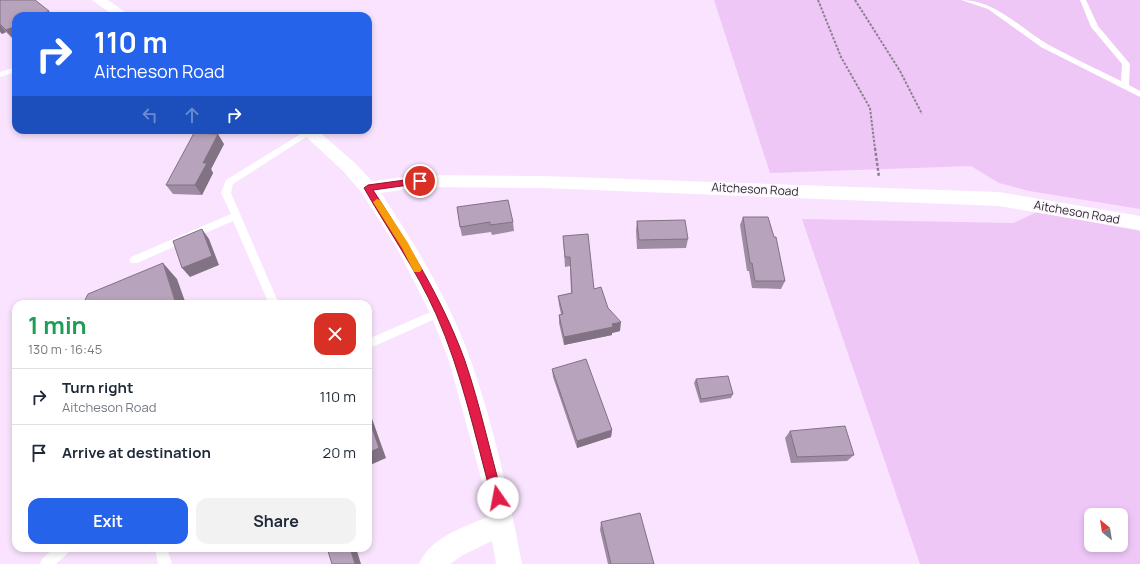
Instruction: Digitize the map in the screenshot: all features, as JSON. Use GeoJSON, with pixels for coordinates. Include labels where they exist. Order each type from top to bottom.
{"type":"FeatureCollection","features":[{"type":"Feature","properties":{"kind":"street"},"geometry":{"type":"LineString","coordinates":[[99,0],[118,12]]}},
{"type":"Feature","properties":{"kind":"street"},"geometry":{"type":"LineString","coordinates":[[311,134],[349,168],[368,188],[405,245],[440,312],[462,368],[495,485],[509,564]]}},
{"type":"Feature","properties":{"kind":"street","name":"Aitcheson Road"},"geometry":{"type":"LineString","coordinates":[[368,188],[420,181],[527,182],[686,186],[999,199],[1140,223]]}},
{"type":"Feature","properties":{"kind":"street"},"geometry":{"type":"LineString","coordinates":[[432,564],[446,551],[469,538],[502,524]]}},
{"type":"Feature","properties":{"kind":"lane"},"geometry":{"type":"LineString","coordinates":[[964,0],[990,8],[1044,45],[1140,94]]}},
{"type":"Feature","properties":{"kind":"lane"},"geometry":{"type":"LineString","coordinates":[[1083,0],[1095,27],[1126,64],[1125,85]]}},
{"type":"Feature","properties":{"kind":"lane"},"geometry":{"type":"LineString","coordinates":[[0,75],[12,70]]}},
{"type":"Feature","properties":{"kind":"lane"},"geometry":{"type":"LineString","coordinates":[[272,300],[226,193],[229,182],[303,134]]}},
{"type":"Feature","properties":{"kind":"lane"},"geometry":{"type":"LineString","coordinates":[[134,260],[236,216]]}},
{"type":"Feature","properties":{"kind":"lane"},"geometry":{"type":"LineString","coordinates":[[372,342],[440,312]]}},
{"type":"Feature","properties":{"kind":"lane"},"geometry":{"type":"LineString","coordinates":[[48,564],[59,552]]}},
{"type":"Feature","properties":{"kind":"lane"},"geometry":{"type":"LineString","coordinates":[[162,552],[165,564]]}},
{"type":"Feature","properties":{"kind":"path"},"geometry":{"type":"LineString","coordinates":[[818,0],[841,57],[870,108],[882,194]]}},
{"type":"Feature","properties":{"kind":"path"},"geometry":{"type":"LineString","coordinates":[[855,0],[900,71],[922,114]]}},
{"type":"Feature","properties":{"kind":"shaded area"},"geometry":{"type":"Polygon","coordinates":[[[714,0],[1140,0],[1140,209],[1029,191],[999,183],[971,166],[770,173],[714,0]]]}},
{"type":"Feature","properties":{"kind":"shaded area"},"geometry":{"type":"Polygon","coordinates":[[[1037,212],[1140,231],[1140,564],[920,564],[802,219],[1013,223],[1037,212]]]}},
{"type":"Feature","properties":{"kind":"building"},"geometry":{"type":"Polygon","coordinates":[[[0,0],[35,0],[49,11],[12,12],[12,28],[6,30],[0,24],[0,0]]]}},
{"type":"Feature","properties":{"kind":"building"},"geometry":{"type":"Polygon","coordinates":[[[193,134],[218,134],[203,163],[207,163],[195,185],[166,185],[193,134]]]}},
{"type":"Feature","properties":{"kind":"building"},"geometry":{"type":"Polygon","coordinates":[[[508,200],[513,222],[490,225],[490,222],[460,227],[457,207],[508,200]]]}},
{"type":"Feature","properties":{"kind":"building"},"geometry":{"type":"Polygon","coordinates":[[[743,217],[768,217],[774,237],[776,237],[785,281],[755,281],[752,263],[750,263],[743,217]]]}},
{"type":"Feature","properties":{"kind":"building"},"geometry":{"type":"Polygon","coordinates":[[[685,220],[688,239],[639,240],[637,221],[685,220]]]}},
{"type":"Feature","properties":{"kind":"building"},"geometry":{"type":"Polygon","coordinates":[[[202,229],[212,256],[182,268],[173,241],[202,229]]]}},
{"type":"Feature","properties":{"kind":"building"},"geometry":{"type":"Polygon","coordinates":[[[588,234],[594,289],[601,287],[608,308],[621,322],[612,324],[613,327],[564,337],[559,315],[563,314],[558,296],[572,293],[570,257],[565,257],[563,236],[588,234]]]}},
{"type":"Feature","properties":{"kind":"building"},"geometry":{"type":"Polygon","coordinates":[[[163,263],[175,300],[85,300],[88,294],[163,263]]]}},
{"type":"Feature","properties":{"kind":"building"},"geometry":{"type":"Polygon","coordinates":[[[586,359],[612,430],[577,441],[552,369],[586,359]]]}},
{"type":"Feature","properties":{"kind":"building"},"geometry":{"type":"Polygon","coordinates":[[[728,376],[733,394],[701,399],[696,379],[728,376]]]}},
{"type":"Feature","properties":{"kind":"building"},"geometry":{"type":"Polygon","coordinates":[[[845,426],[854,455],[797,457],[790,431],[845,426]]]}},
{"type":"Feature","properties":{"kind":"building"},"geometry":{"type":"Polygon","coordinates":[[[372,428],[379,448],[372,451],[372,428]]]}},
{"type":"Feature","properties":{"kind":"building"},"geometry":{"type":"Polygon","coordinates":[[[640,513],[654,564],[611,564],[601,522],[640,513]]]}},
{"type":"Feature","properties":{"kind":"building"},"geometry":{"type":"Polygon","coordinates":[[[328,552],[351,552],[355,564],[332,564],[328,552]]]}},
{"type":"Feature","properties":{"kind":"slow traffic"},"geometry":{"type":"LineString","coordinates":[[377,202],[405,245],[417,269]]}},
{"type":"Feature","properties":{"kind":"route"},"geometry":{"type":"LineString","coordinates":[[420,181],[368,188],[405,245],[440,312],[460,361],[498,498]]}}]}
